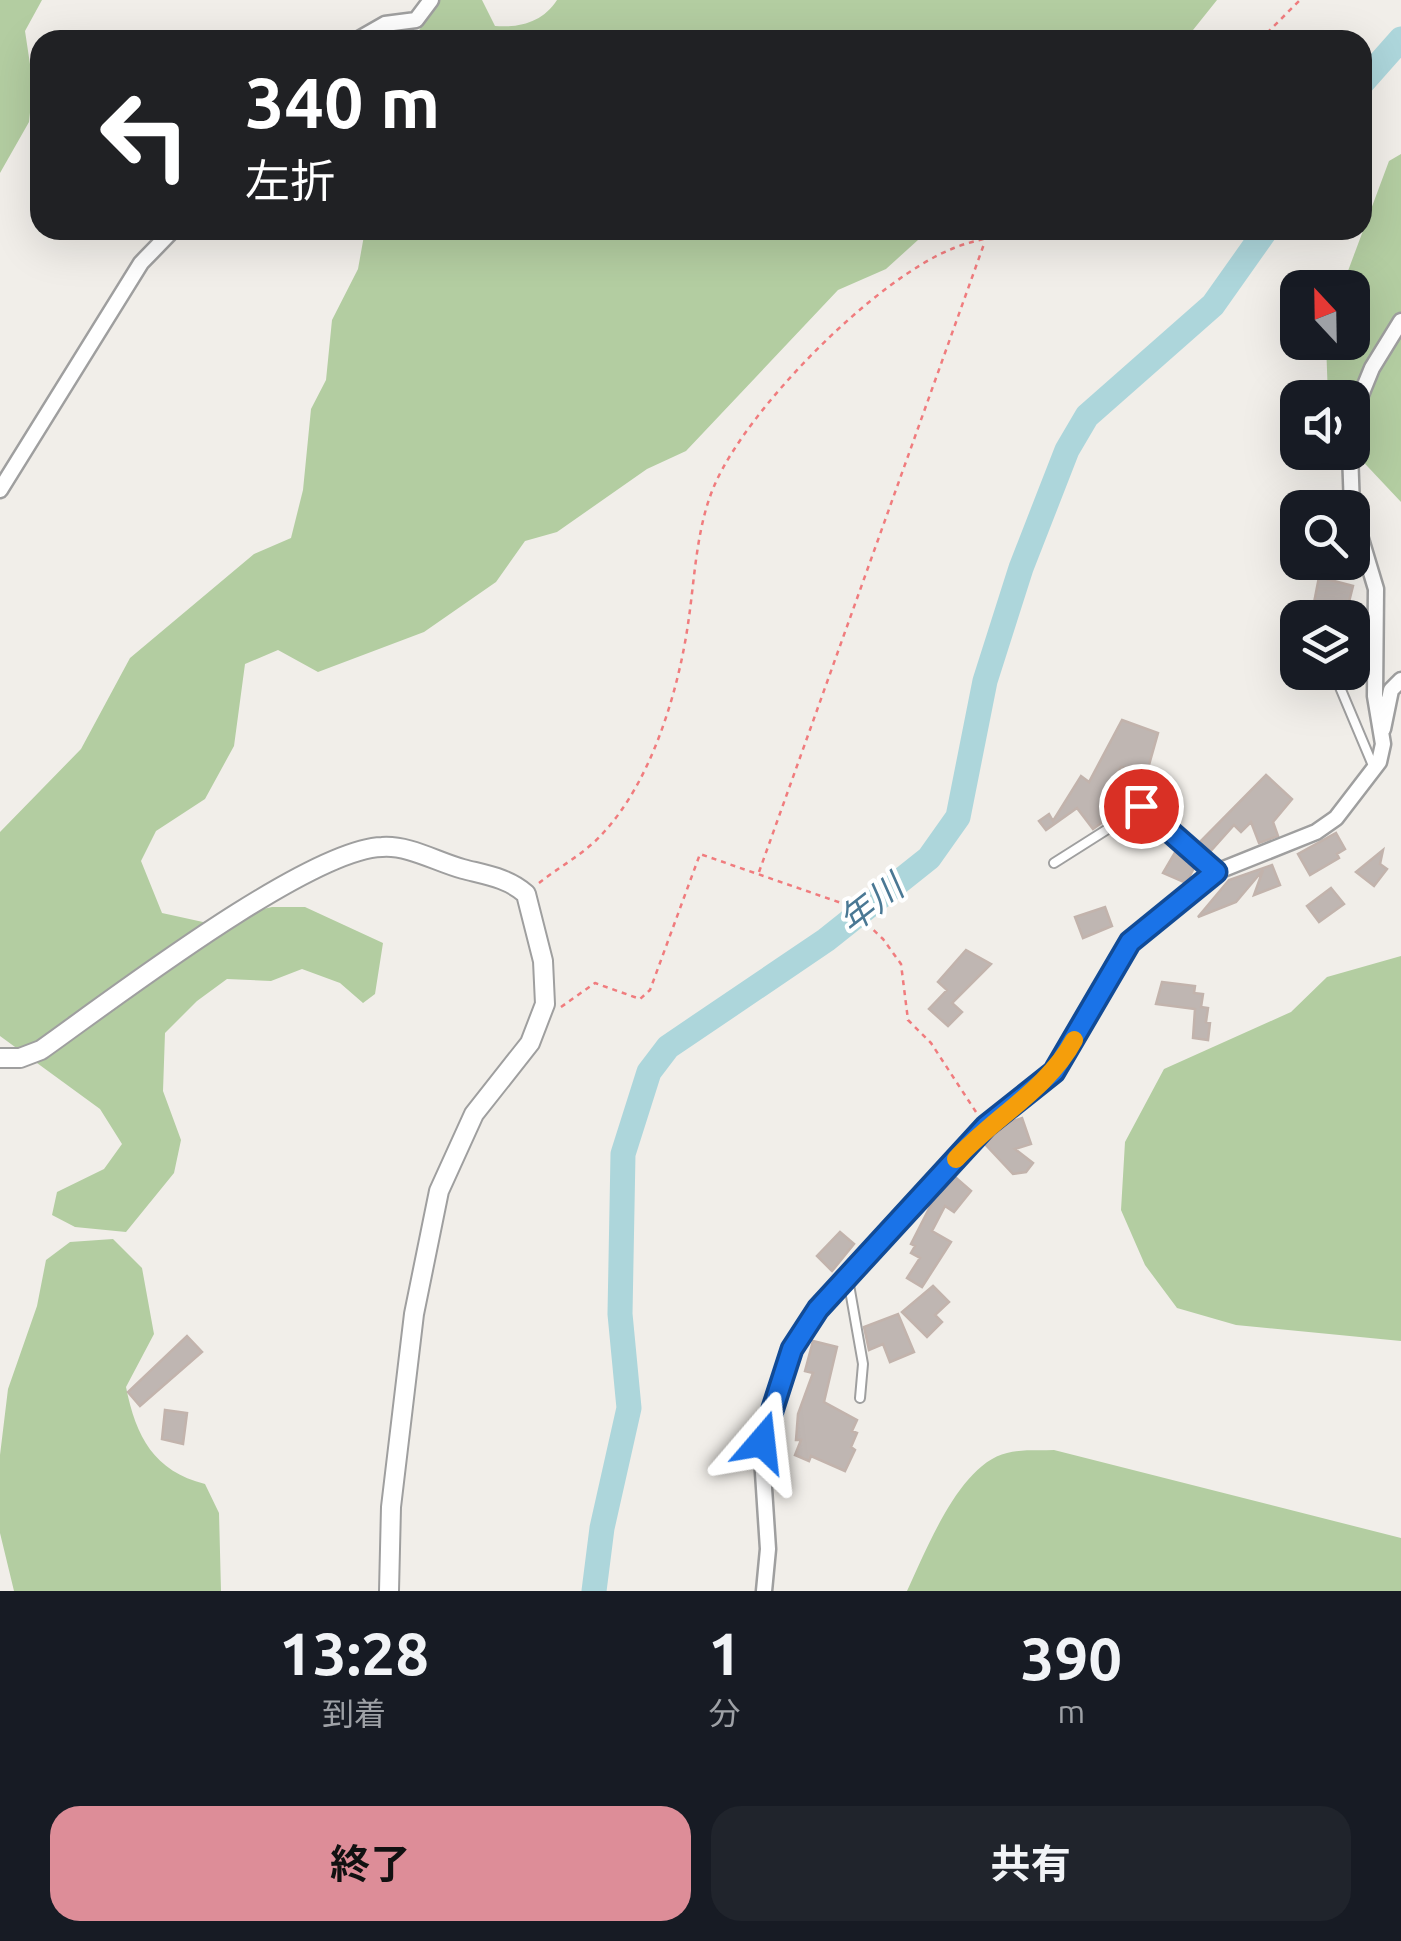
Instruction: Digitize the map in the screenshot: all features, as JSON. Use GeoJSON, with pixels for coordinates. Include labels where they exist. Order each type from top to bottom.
{"type":"FeatureCollection","features":[{"type":"Feature","properties":{"kind":"street"},"geometry":{"type":"LineString","coordinates":[[374,30],[385,24],[416,20],[432,0]]}},
{"type":"Feature","properties":{"kind":"street"},"geometry":{"type":"LineString","coordinates":[[0,490],[140,263],[163,240]]}},
{"type":"Feature","properties":{"kind":"street"},"geometry":{"type":"LineString","coordinates":[[1367,380],[1401,321]]}},
{"type":"Feature","properties":{"kind":"street"},"geometry":{"type":"LineString","coordinates":[[764,1591],[768,1549],[760,1458],[764,1430],[799,1336],[986,1126],[1054,1072],[1130,942],[1216,872],[1316,832],[1350,804],[1374,770],[1383,753],[1375,696],[1374,574],[1370,562]]}},
{"type":"Feature","properties":{"kind":"street"},"geometry":{"type":"LineString","coordinates":[[1382,730],[1391,690],[1401,680]]}},
{"type":"Feature","properties":{"kind":"street"},"geometry":{"type":"LineString","coordinates":[[0,1058],[20,1058],[41,1050],[278,890],[335,857],[360,849],[386,846],[408,851],[500,878],[526,894],[546,987],[540,1024],[474,1114],[439,1192],[412,1330],[391,1507],[388,1591]]}},
{"type":"Feature","properties":{"kind":"lane"},"geometry":{"type":"LineString","coordinates":[[1342,690],[1374,770]]}},
{"type":"Feature","properties":{"kind":"lane"},"geometry":{"type":"LineString","coordinates":[[1054,863],[1144,806],[1216,872]]}},
{"type":"Feature","properties":{"kind":"lane"},"geometry":{"type":"LineString","coordinates":[[847,1278],[863,1364],[860,1398]]}},
{"type":"Feature","properties":{"kind":"path"},"geometry":{"type":"LineString","coordinates":[[1270,30],[1300,0]]}},
{"type":"Feature","properties":{"kind":"path"},"geometry":{"type":"LineString","coordinates":[[526,894],[603,834],[644,774],[688,630],[700,532],[714,486],[738,442],[812,355],[860,309],[954,248],[988,240]]}},
{"type":"Feature","properties":{"kind":"path"},"geometry":{"type":"LineString","coordinates":[[758,873],[984,242]]}},
{"type":"Feature","properties":{"kind":"path"},"geometry":{"type":"LineString","coordinates":[[540,1024],[595,983],[640,999],[650,990],[700,854],[847,905],[889,945],[900,964],[908,1020],[931,1043],[986,1126]]}},
{"type":"Feature","properties":{"kind":"green space"},"geometry":{"type":"Polygon","coordinates":[[[0,0],[42,0],[25,31],[30,64],[29,122],[0,173],[0,0]]]}},
{"type":"Feature","properties":{"kind":"green space"},"geometry":{"type":"Polygon","coordinates":[[[438,0],[482,0],[495,26],[504,26],[538,18],[557,0],[1217,0],[1193,30],[419,30],[438,0]]]}},
{"type":"Feature","properties":{"kind":"green space"},"geometry":{"type":"Polygon","coordinates":[[[1401,154],[1401,502],[1370,469],[1370,380],[1327,380],[1327,360],[1370,360],[1370,270],[1348,270],[1360,240],[1372,240],[1372,207],[1389,161],[1401,154]]]}},
{"type":"Feature","properties":{"kind":"green space"},"geometry":{"type":"Polygon","coordinates":[[[363,240],[918,240],[886,269],[838,290],[686,451],[647,469],[557,532],[525,541],[496,582],[424,632],[318,672],[278,650],[245,664],[234,746],[205,799],[156,831],[141,861],[162,913],[203,922],[272,907],[305,907],[383,943],[375,994],[363,1003],[340,983],[302,969],[271,981],[227,979],[197,1001],[165,1033],[163,1091],[181,1140],[174,1173],[126,1232],[75,1227],[52,1215],[57,1192],[104,1169],[122,1144],[100,1109],[0,1036],[0,832],[81,749],[130,658],[254,554],[291,538],[303,490],[311,409],[326,380],[332,320],[358,269],[363,240]]]}},
{"type":"Feature","properties":{"kind":"green space"},"geometry":{"type":"Polygon","coordinates":[[[1401,956],[1401,1341],[1236,1325],[1177,1308],[1145,1265],[1121,1210],[1125,1142],[1164,1069],[1291,1012],[1327,977],[1401,956]]]}},
{"type":"Feature","properties":{"kind":"green space"},"geometry":{"type":"Polygon","coordinates":[[[113,1239],[142,1268],[154,1334],[126,1387],[130,1405],[142,1436],[160,1461],[205,1484],[219,1513],[221,1591],[14,1591],[0,1533],[0,1455],[8,1389],[37,1306],[46,1260],[70,1242],[113,1239]]]}},
{"type":"Feature","properties":{"kind":"green space"},"geometry":{"type":"Polygon","coordinates":[[[1054,1450],[1401,1538],[1401,1591],[907,1591],[946,1511],[974,1474],[990,1460],[1007,1453],[1054,1450]]]}},
{"type":"Feature","properties":{"kind":"building"},"geometry":{"type":"Polygon","coordinates":[[[1318,580],[1353,586],[1350,600],[1315,600],[1318,580]]]}},
{"type":"Feature","properties":{"kind":"building"},"geometry":{"type":"Polygon","coordinates":[[[1122,720],[1158,733],[1147,772],[1121,767],[1103,796],[1115,813],[1093,829],[1077,808],[1046,830],[1039,821],[1049,814],[1053,821],[1081,776],[1089,782],[1122,720]]]}},
{"type":"Feature","properties":{"kind":"building"},"geometry":{"type":"Polygon","coordinates":[[[1266,775],[1292,799],[1273,822],[1278,836],[1259,843],[1251,822],[1241,832],[1234,825],[1208,854],[1197,845],[1266,775]]]}},
{"type":"Feature","properties":{"kind":"building"},"geometry":{"type":"Polygon","coordinates":[[[1336,833],[1345,849],[1337,854],[1339,858],[1310,875],[1298,854],[1336,833]]]}},
{"type":"Feature","properties":{"kind":"building"},"geometry":{"type":"Polygon","coordinates":[[[1177,849],[1196,864],[1186,883],[1163,873],[1177,849]]]}},
{"type":"Feature","properties":{"kind":"building"},"geometry":{"type":"Polygon","coordinates":[[[1383,850],[1380,864],[1387,869],[1374,886],[1356,872],[1383,850]]]}},
{"type":"Feature","properties":{"kind":"building"},"geometry":{"type":"Polygon","coordinates":[[[1272,865],[1280,885],[1254,895],[1263,870],[1236,902],[1198,917],[1229,880],[1272,865]]]}},
{"type":"Feature","properties":{"kind":"building"},"geometry":{"type":"Polygon","coordinates":[[[1331,888],[1344,904],[1319,922],[1307,906],[1331,888]]]}},
{"type":"Feature","properties":{"kind":"building"},"geometry":{"type":"Polygon","coordinates":[[[1105,907],[1112,926],[1083,938],[1075,917],[1105,907]]]}},
{"type":"Feature","properties":{"kind":"building"},"geometry":{"type":"Polygon","coordinates":[[[966,950],[991,964],[952,1003],[962,1012],[948,1026],[929,1009],[947,990],[938,982],[966,950]]]}},
{"type":"Feature","properties":{"kind":"building"},"geometry":{"type":"Polygon","coordinates":[[[1162,982],[1195,986],[1194,993],[1203,994],[1201,1007],[1208,1008],[1206,1022],[1210,1023],[1208,1040],[1193,1038],[1195,1009],[1156,1004],[1162,982]]]}},
{"type":"Feature","properties":{"kind":"building"},"geometry":{"type":"Polygon","coordinates":[[[1022,1118],[1031,1144],[1015,1149],[1033,1163],[1026,1172],[1013,1174],[985,1144],[1008,1123],[1022,1118]]]}},
{"type":"Feature","properties":{"kind":"building"},"geometry":{"type":"Polygon","coordinates":[[[955,1177],[971,1191],[954,1212],[945,1206],[932,1231],[951,1242],[922,1287],[907,1278],[920,1258],[911,1253],[915,1246],[911,1244],[934,1199],[955,1177]]]}},
{"type":"Feature","properties":{"kind":"building"},"geometry":{"type":"Polygon","coordinates":[[[840,1232],[854,1244],[832,1271],[817,1256],[840,1232]]]}},
{"type":"Feature","properties":{"kind":"building"},"geometry":{"type":"Polygon","coordinates":[[[933,1286],[949,1302],[935,1315],[942,1322],[927,1337],[902,1312],[933,1286]]]}},
{"type":"Feature","properties":{"kind":"building"},"geometry":{"type":"Polygon","coordinates":[[[898,1314],[914,1352],[890,1362],[883,1344],[869,1350],[864,1327],[898,1314]]]}},
{"type":"Feature","properties":{"kind":"building"},"geometry":{"type":"Polygon","coordinates":[[[187,1336],[202,1352],[140,1406],[128,1392],[187,1336]]]}},
{"type":"Feature","properties":{"kind":"building"},"geometry":{"type":"Polygon","coordinates":[[[813,1341],[837,1347],[824,1402],[857,1420],[852,1431],[857,1433],[851,1447],[855,1450],[845,1471],[811,1456],[809,1461],[795,1455],[801,1440],[796,1440],[798,1414],[813,1373],[805,1371],[813,1341]]]}},
{"type":"Feature","properties":{"kind":"building"},"geometry":{"type":"Polygon","coordinates":[[[165,1410],[187,1413],[183,1444],[162,1439],[165,1410]]]}},
{"type":"Feature","properties":{"kind":"waterway","name":"年川"},"geometry":{"type":"LineString","coordinates":[[1372,72],[1401,39]]}},
{"type":"Feature","properties":{"kind":"waterway","name":"年川"},"geometry":{"type":"LineString","coordinates":[[594,1591],[602,1528],[629,1408],[620,1314],[623,1154],[649,1072],[668,1047],[826,940],[929,858],[958,817],[985,681],[1021,568],[1067,450],[1087,416],[1213,305],[1259,240]]}},
{"type":"Feature","properties":{"kind":"slow traffic"},"geometry":{"type":"LineString","coordinates":[[956,1159],[986,1126],[1054,1072],[1074,1040]]}},
{"type":"Feature","properties":{"kind":"route"},"geometry":{"type":"LineString","coordinates":[[762,1442],[792,1349],[818,1309],[986,1126],[1054,1072],[1116,959],[1130,942],[1216,872],[1141,806]]}}]}
